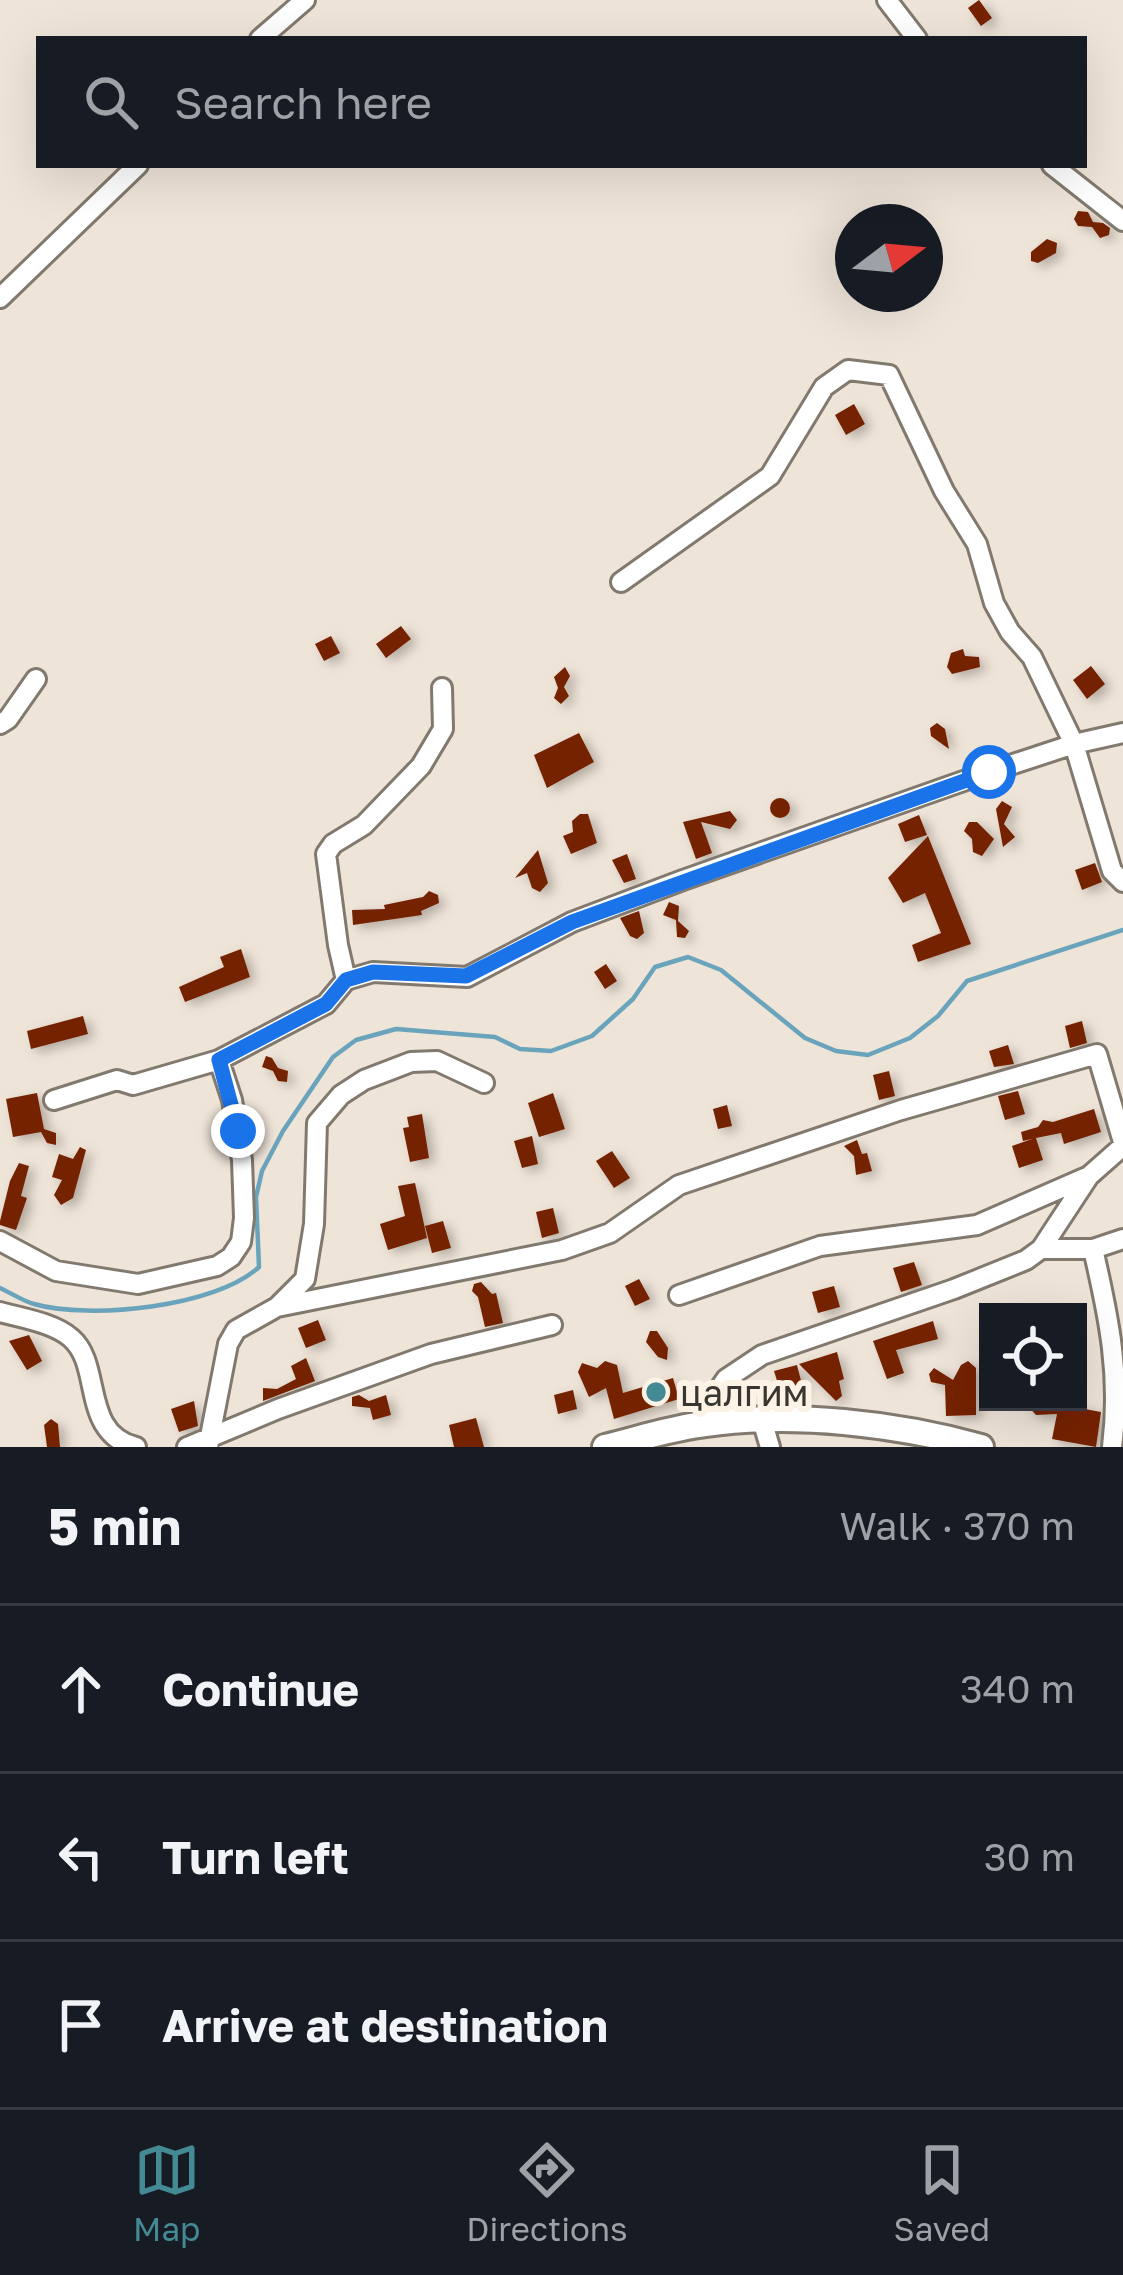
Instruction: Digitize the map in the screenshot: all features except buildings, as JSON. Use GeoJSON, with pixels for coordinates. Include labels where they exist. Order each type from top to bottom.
{"type":"FeatureCollection","features":[{"type":"Feature","properties":{"kind":"street"},"geometry":{"type":"LineString","coordinates":[[263,36],[305,0]]}},
{"type":"Feature","properties":{"kind":"street"},"geometry":{"type":"LineString","coordinates":[[887,0],[915,36]]}},
{"type":"Feature","properties":{"kind":"street"},"geometry":{"type":"LineString","coordinates":[[0,298],[135,168]]}},
{"type":"Feature","properties":{"kind":"street"},"geometry":{"type":"LineString","coordinates":[[1056,168],[1123,221]]}},
{"type":"Feature","properties":{"kind":"street"},"geometry":{"type":"LineString","coordinates":[[621,582],[770,476],[824,387],[848,370],[889,375],[944,491],[977,544],[994,603],[1031,657],[1074,744],[1112,871],[1123,882]]}},
{"type":"Feature","properties":{"kind":"street"},"geometry":{"type":"LineString","coordinates":[[0,724],[35,679]]}},
{"type":"Feature","properties":{"kind":"street"},"geometry":{"type":"LineString","coordinates":[[346,980],[326,854],[333,844],[364,825],[421,766],[443,729],[442,688]]}},
{"type":"Feature","properties":{"kind":"street"},"geometry":{"type":"LineString","coordinates":[[54,1100],[117,1079],[134,1085],[219,1060],[326,1004],[346,980],[373,972],[466,976],[572,922],[683,880],[1074,744],[1123,733]]}},
{"type":"Feature","properties":{"kind":"street"},"geometry":{"type":"LineString","coordinates":[[277,1307],[562,1250],[610,1233],[679,1185],[796,1143],[1097,1054],[1123,1144],[1089,1176],[1041,1249],[1026,1260],[954,1289],[762,1355],[726,1379],[709,1404],[703,1424]]}},
{"type":"Feature","properties":{"kind":"street"},"geometry":{"type":"LineString","coordinates":[[0,1241],[56,1271],[138,1284],[217,1266],[231,1257],[241,1242],[244,1218],[242,1160],[232,1100],[219,1060]]}},
{"type":"Feature","properties":{"kind":"street"},"geometry":{"type":"LineString","coordinates":[[209,1442],[228,1344],[236,1330],[277,1307],[305,1279],[314,1224],[317,1123],[340,1095],[411,1062],[437,1061],[484,1083]]}},
{"type":"Feature","properties":{"kind":"street"},"geometry":{"type":"LineString","coordinates":[[679,1295],[820,1246],[977,1226],[1089,1176]]}},
{"type":"Feature","properties":{"kind":"street"},"geometry":{"type":"LineString","coordinates":[[1041,1249],[1093,1250],[1123,1239]]}},
{"type":"Feature","properties":{"kind":"street"},"geometry":{"type":"LineString","coordinates":[[1093,1250],[1109,1319],[1118,1397],[1112,1447]]}},
{"type":"Feature","properties":{"kind":"street"},"geometry":{"type":"LineString","coordinates":[[0,1312],[76,1341],[93,1400],[107,1427],[136,1447]]}},
{"type":"Feature","properties":{"kind":"street"},"geometry":{"type":"LineString","coordinates":[[187,1447],[431,1354],[552,1325]]}},
{"type":"Feature","properties":{"kind":"street"},"geometry":{"type":"LineString","coordinates":[[762,1420],[770,1447]]}},
{"type":"Feature","properties":{"kind":"street"},"geometry":{"type":"LineString","coordinates":[[605,1447],[650,1442],[703,1424],[762,1420],[853,1424],[979,1446]]}},
{"type":"Feature","properties":{"kind":"waterway"},"geometry":{"type":"LineString","coordinates":[[0,1288],[30,1303],[87,1311],[184,1301],[239,1281],[259,1267],[256,1197],[262,1171],[333,1057],[356,1040],[396,1029],[495,1037],[520,1049],[551,1051],[592,1036],[633,999],[655,967],[688,957],[721,970],[805,1038],[836,1051],[868,1055],[910,1038],[938,1016],[967,981],[1123,930]]}},
{"type":"Feature","properties":{"kind":"place","name":"цалгим"},"geometry":{"type":"Point","coordinates":[656,1392]}},
{"type":"Feature","properties":{"kind":"route"},"geometry":{"type":"LineString","coordinates":[[238,1131],[219,1060],[326,1004],[346,980],[373,972],[466,976],[572,922],[989,772]]}}]}
